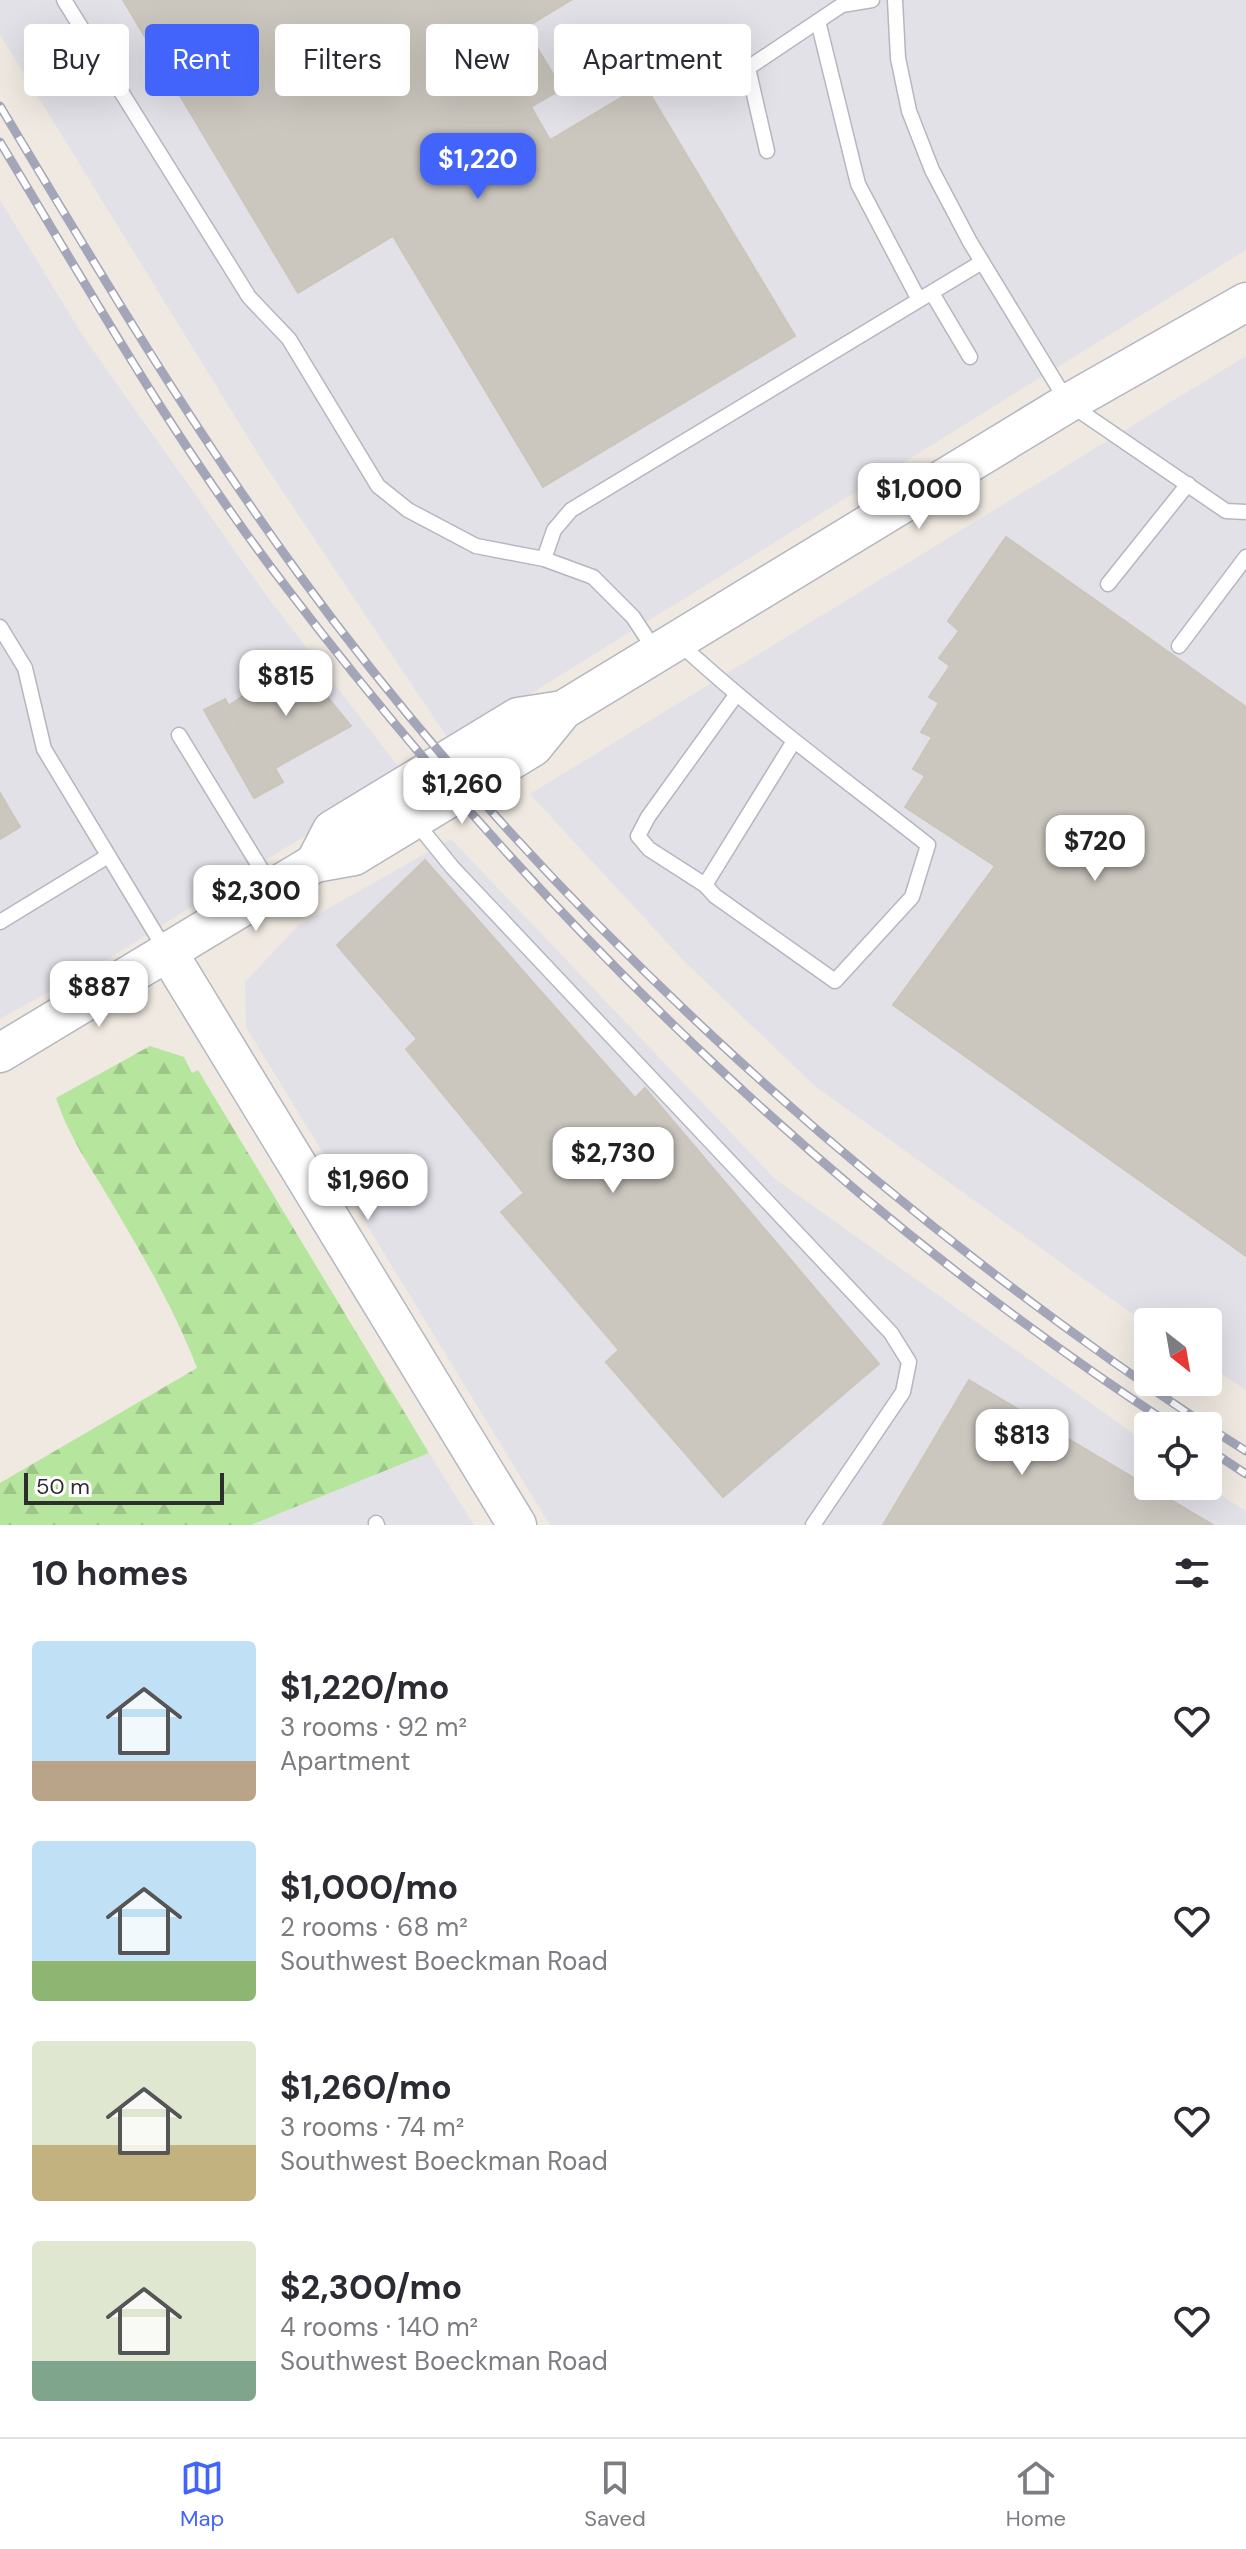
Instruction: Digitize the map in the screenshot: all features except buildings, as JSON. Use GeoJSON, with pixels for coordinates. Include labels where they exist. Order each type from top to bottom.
{"type":"FeatureCollection","features":[{"type":"Feature","properties":{"kind":"main road"},"geometry":{"type":"LineString","coordinates":[[0,1053],[272,887],[315,863],[354,856],[414,820],[533,747],[563,710],[1068,403],[1246,302]]}},
{"type":"Feature","properties":{"kind":"main road"},"geometry":{"type":"LineString","coordinates":[[315,863],[332,830],[518,717],[563,710]]}},
{"type":"Feature","properties":{"kind":"main road"},"geometry":{"type":"LineString","coordinates":[[167,951],[517,1525]]}},
{"type":"Feature","properties":{"kind":"lane"},"geometry":{"type":"LineString","coordinates":[[64,0],[249,297],[289,339],[378,486],[408,510],[476,546],[544,559],[593,577],[668,648],[736,695],[928,845],[912,897],[835,981],[715,896],[705,885],[649,849],[638,836],[656,805],[736,695]]}},
{"type":"Feature","properties":{"kind":"lane"},"geometry":{"type":"LineString","coordinates":[[767,151],[748,68],[842,5],[872,0]]}},
{"type":"Feature","properties":{"kind":"lane"},"geometry":{"type":"LineString","coordinates":[[895,0],[898,58],[909,111],[932,170],[982,262],[1068,403],[1226,511],[1246,512]]}},
{"type":"Feature","properties":{"kind":"lane"},"geometry":{"type":"LineString","coordinates":[[818,21],[858,184],[925,296],[970,357]]}},
{"type":"Feature","properties":{"kind":"lane"},"geometry":{"type":"LineString","coordinates":[[544,559],[554,530],[571,510],[982,262]]}},
{"type":"Feature","properties":{"kind":"lane"},"geometry":{"type":"LineString","coordinates":[[1108,584],[1188,484]]}},
{"type":"Feature","properties":{"kind":"lane"},"geometry":{"type":"LineString","coordinates":[[1179,646],[1246,557]]}},
{"type":"Feature","properties":{"kind":"lane"},"geometry":{"type":"LineString","coordinates":[[0,627],[25,668],[44,749],[167,951]]}},
{"type":"Feature","properties":{"kind":"lane"},"geometry":{"type":"LineString","coordinates":[[179,735],[272,887]]}},
{"type":"Feature","properties":{"kind":"lane"},"geometry":{"type":"LineString","coordinates":[[705,885],[794,741]]}},
{"type":"Feature","properties":{"kind":"lane"},"geometry":{"type":"LineString","coordinates":[[414,820],[452,867],[891,1333],[909,1362],[903,1392],[813,1525]]}},
{"type":"Feature","properties":{"kind":"lane"},"geometry":{"type":"LineString","coordinates":[[0,922],[108,856]]}},
{"type":"Feature","properties":{"kind":"shaded area"},"geometry":{"type":"Polygon","coordinates":[[[0,0],[1246,0],[1246,250],[451,743],[265,465],[38,96],[129,96],[129,24],[24,24],[24,74],[0,35],[0,0]]]}},
{"type":"Feature","properties":{"kind":"shaded area"},"geometry":{"type":"Polygon","coordinates":[[[0,200],[83,336],[269,599],[404,774],[106,960],[0,1019],[0,200]]]}},
{"type":"Feature","properties":{"kind":"shaded area"},"geometry":{"type":"Polygon","coordinates":[[[1246,356],[1246,1390],[1222,1374],[1222,1308],[1134,1308],[1134,1315],[816,1087],[686,963],[530,794],[1246,356]]]}},
{"type":"Feature","properties":{"kind":"shaded area"},"geometry":{"type":"Polygon","coordinates":[[[451,839],[775,1179],[1134,1434],[1134,1500],[1222,1500],[1222,1496],[1246,1511],[1246,1525],[550,1525],[246,1027],[245,982],[299,925],[451,839]]]}},
{"type":"Feature","properties":{"kind":"shaded area"},"geometry":{"type":"Polygon","coordinates":[[[429,1453],[474,1525],[251,1525],[429,1453]]]}},
{"type":"Feature","properties":{"kind":"green space"},"geometry":{"type":"Polygon","coordinates":[[[150,1046],[184,1057],[192,1073],[198,1070],[429,1453],[251,1525],[0,1525],[0,1483],[197,1368],[157,1282],[80,1150],[56,1098],[150,1046]]]}},
{"type":"Feature","properties":{"kind":"railway"},"geometry":{"type":"LineString","coordinates":[[0,106],[144,343],[258,516],[392,695],[494,814],[602,929],[715,1039],[834,1144],[955,1244],[1080,1338],[1187,1412]]}},
{"type":"Feature","properties":{"kind":"railway"},"geometry":{"type":"LineString","coordinates":[[0,142],[137,369],[246,534],[381,707],[480,823],[585,936],[694,1044],[807,1148],[925,1247],[1047,1339],[1153,1412]]}},
{"type":"Feature","properties":{"kind":"railway"},"geometry":{"type":"LineString","coordinates":[[1222,1436],[1246,1451]]}},
{"type":"Feature","properties":{"kind":"railway"},"geometry":{"type":"LineString","coordinates":[[1222,1458],[1246,1474]]}}]}
